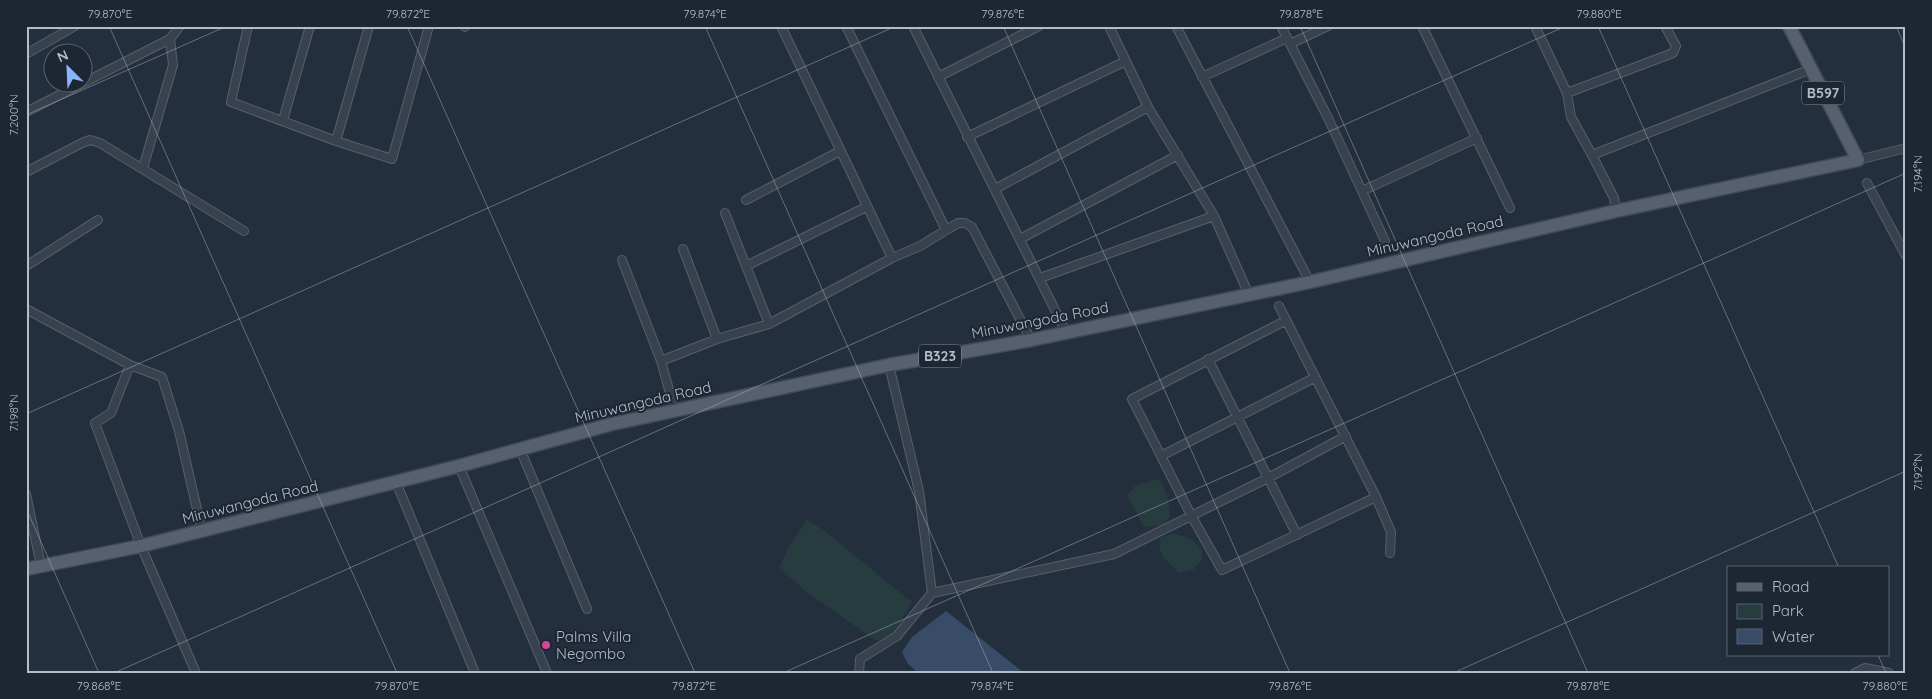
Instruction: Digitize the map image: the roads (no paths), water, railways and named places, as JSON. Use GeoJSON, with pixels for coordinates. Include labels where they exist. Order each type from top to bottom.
{"type":"FeatureCollection","features":[{"type":"Feature","properties":{"kind":"main road","name":"B597"},"geometry":{"type":"LineString","coordinates":[[1789,26],[1858,160]]}},
{"type":"Feature","properties":{"kind":"main road","name":"Minuwangoda Road"},"geometry":{"type":"LineString","coordinates":[[26,569],[141,546],[202,531],[459,466],[612,424],[889,365],[1031,340],[1249,295],[1616,211],[1858,160]]}},
{"type":"Feature","properties":{"kind":"street"},"geometry":{"type":"LineString","coordinates":[[26,54],[75,26]]}},
{"type":"Feature","properties":{"kind":"street"},"geometry":{"type":"LineString","coordinates":[[26,112],[170,39],[180,26]]}},
{"type":"Feature","properties":{"kind":"street"},"geometry":{"type":"LineString","coordinates":[[248,26],[231,102],[336,141],[392,159],[429,26]]}},
{"type":"Feature","properties":{"kind":"street"},"geometry":{"type":"LineString","coordinates":[[283,120],[310,26]]}},
{"type":"Feature","properties":{"kind":"street"},"geometry":{"type":"LineString","coordinates":[[336,141],[369,26]]}},
{"type":"Feature","properties":{"kind":"street"},"geometry":{"type":"LineString","coordinates":[[781,26],[866,208],[892,258]]}},
{"type":"Feature","properties":{"kind":"street"},"geometry":{"type":"LineString","coordinates":[[846,26],[946,230]]}},
{"type":"Feature","properties":{"kind":"street"},"geometry":{"type":"LineString","coordinates":[[913,26],[967,138],[995,189],[1066,332]]}},
{"type":"Feature","properties":{"kind":"street"},"geometry":{"type":"LineString","coordinates":[[938,77],[1039,26]]}},
{"type":"Feature","properties":{"kind":"street"},"geometry":{"type":"LineString","coordinates":[[1109,26],[1148,107],[1214,216],[1249,295]]}},
{"type":"Feature","properties":{"kind":"street"},"geometry":{"type":"LineString","coordinates":[[1176,26],[1310,282]]}},
{"type":"Feature","properties":{"kind":"street"},"geometry":{"type":"LineString","coordinates":[[1281,26],[1385,241]]}},
{"type":"Feature","properties":{"kind":"street"},"geometry":{"type":"LineString","coordinates":[[1202,77],[1328,26]]}},
{"type":"Feature","properties":{"kind":"street"},"geometry":{"type":"LineString","coordinates":[[1422,26],[1510,208]]}},
{"type":"Feature","properties":{"kind":"street"},"geometry":{"type":"LineString","coordinates":[[1534,26],[1567,93],[1571,117],[1614,198],[1616,211]]}},
{"type":"Feature","properties":{"kind":"street"},"geometry":{"type":"LineString","coordinates":[[1567,93],[1673,53],[1676,46],[1664,26]]}},
{"type":"Feature","properties":{"kind":"street"},"geometry":{"type":"LineString","coordinates":[[143,168],[173,64],[170,39]]}},
{"type":"Feature","properties":{"kind":"street"},"geometry":{"type":"LineString","coordinates":[[967,138],[1126,60]]}},
{"type":"Feature","properties":{"kind":"street"},"geometry":{"type":"LineString","coordinates":[[1592,155],[1811,70]]}},
{"type":"Feature","properties":{"kind":"street"},"geometry":{"type":"LineString","coordinates":[[995,189],[1148,107]]}},
{"type":"Feature","properties":{"kind":"street"},"geometry":{"type":"LineString","coordinates":[[1362,191],[1477,138]]}},
{"type":"Feature","properties":{"kind":"street"},"geometry":{"type":"LineString","coordinates":[[26,172],[82,142],[90,140],[100,143],[143,168],[244,231]]}},
{"type":"Feature","properties":{"kind":"street"},"geometry":{"type":"LineString","coordinates":[[1858,160],[1906,148]]}},
{"type":"Feature","properties":{"kind":"street"},"geometry":{"type":"LineString","coordinates":[[746,200],[840,151]]}},
{"type":"Feature","properties":{"kind":"street"},"geometry":{"type":"LineString","coordinates":[[1020,239],[1178,155]]}},
{"type":"Feature","properties":{"kind":"street"},"geometry":{"type":"LineString","coordinates":[[1867,183],[1906,256]]}},
{"type":"Feature","properties":{"kind":"street"},"geometry":{"type":"LineString","coordinates":[[746,266],[866,208]]}},
{"type":"Feature","properties":{"kind":"street"},"geometry":{"type":"LineString","coordinates":[[725,213],[770,324]]}},
{"type":"Feature","properties":{"kind":"street"},"geometry":{"type":"LineString","coordinates":[[1040,278],[1214,216]]}},
{"type":"Feature","properties":{"kind":"street"},"geometry":{"type":"LineString","coordinates":[[26,266],[98,220]]}},
{"type":"Feature","properties":{"kind":"street"},"geometry":{"type":"LineString","coordinates":[[661,361],[717,339],[770,324],[892,258],[920,246],[946,230],[965,223],[972,227],[1031,340]]}},
{"type":"Feature","properties":{"kind":"street"},"geometry":{"type":"LineString","coordinates":[[683,249],[717,339]]}},
{"type":"Feature","properties":{"kind":"street"},"geometry":{"type":"LineString","coordinates":[[622,260],[661,361],[675,411]]}},
{"type":"Feature","properties":{"kind":"street"},"geometry":{"type":"LineString","coordinates":[[1279,306],[1376,497],[1390,532],[1390,553]]}},
{"type":"Feature","properties":{"kind":"street"},"geometry":{"type":"LineString","coordinates":[[26,310],[130,365],[162,377],[179,431],[202,531]]}},
{"type":"Feature","properties":{"kind":"street"},"geometry":{"type":"LineString","coordinates":[[1285,321],[1132,399],[1191,515],[1222,570],[1376,497]]}},
{"type":"Feature","properties":{"kind":"street"},"geometry":{"type":"LineString","coordinates":[[1208,359],[1298,535]]}},
{"type":"Feature","properties":{"kind":"street"},"geometry":{"type":"LineString","coordinates":[[130,365],[111,413],[95,423],[141,546],[196,673]]}},
{"type":"Feature","properties":{"kind":"street"},"geometry":{"type":"LineString","coordinates":[[889,365],[919,491],[932,593]]}},
{"type":"Feature","properties":{"kind":"street"},"geometry":{"type":"LineString","coordinates":[[1161,456],[1314,378]]}},
{"type":"Feature","properties":{"kind":"street"},"geometry":{"type":"LineString","coordinates":[[859,673],[860,659],[897,636],[932,593],[1114,554],[1268,478],[1346,436]]}},
{"type":"Feature","properties":{"kind":"street"},"geometry":{"type":"LineString","coordinates":[[520,449],[587,609]]}},
{"type":"Feature","properties":{"kind":"street"},"geometry":{"type":"LineString","coordinates":[[459,466],[547,673]]}},
{"type":"Feature","properties":{"kind":"street"},"geometry":{"type":"LineString","coordinates":[[396,482],[475,673]]}},
{"type":"Feature","properties":{"kind":"street"},"geometry":{"type":"LineString","coordinates":[[26,494],[41,566]]}},
{"type":"Feature","properties":{"kind":"street"},"geometry":{"type":"LineString","coordinates":[[1855,673],[1865,668],[1889,673]]}},
{"type":"Feature","properties":{"kind":"water"},"geometry":{"type":"Polygon","coordinates":[[[946,611],[1024,673],[918,673],[908,664],[902,652],[912,637],[946,611]]]}},
{"type":"Feature","properties":{"kind":"place","name":"Palms Villa Negombo"},"geometry":{"type":"Point","coordinates":[546,645]}}]}
